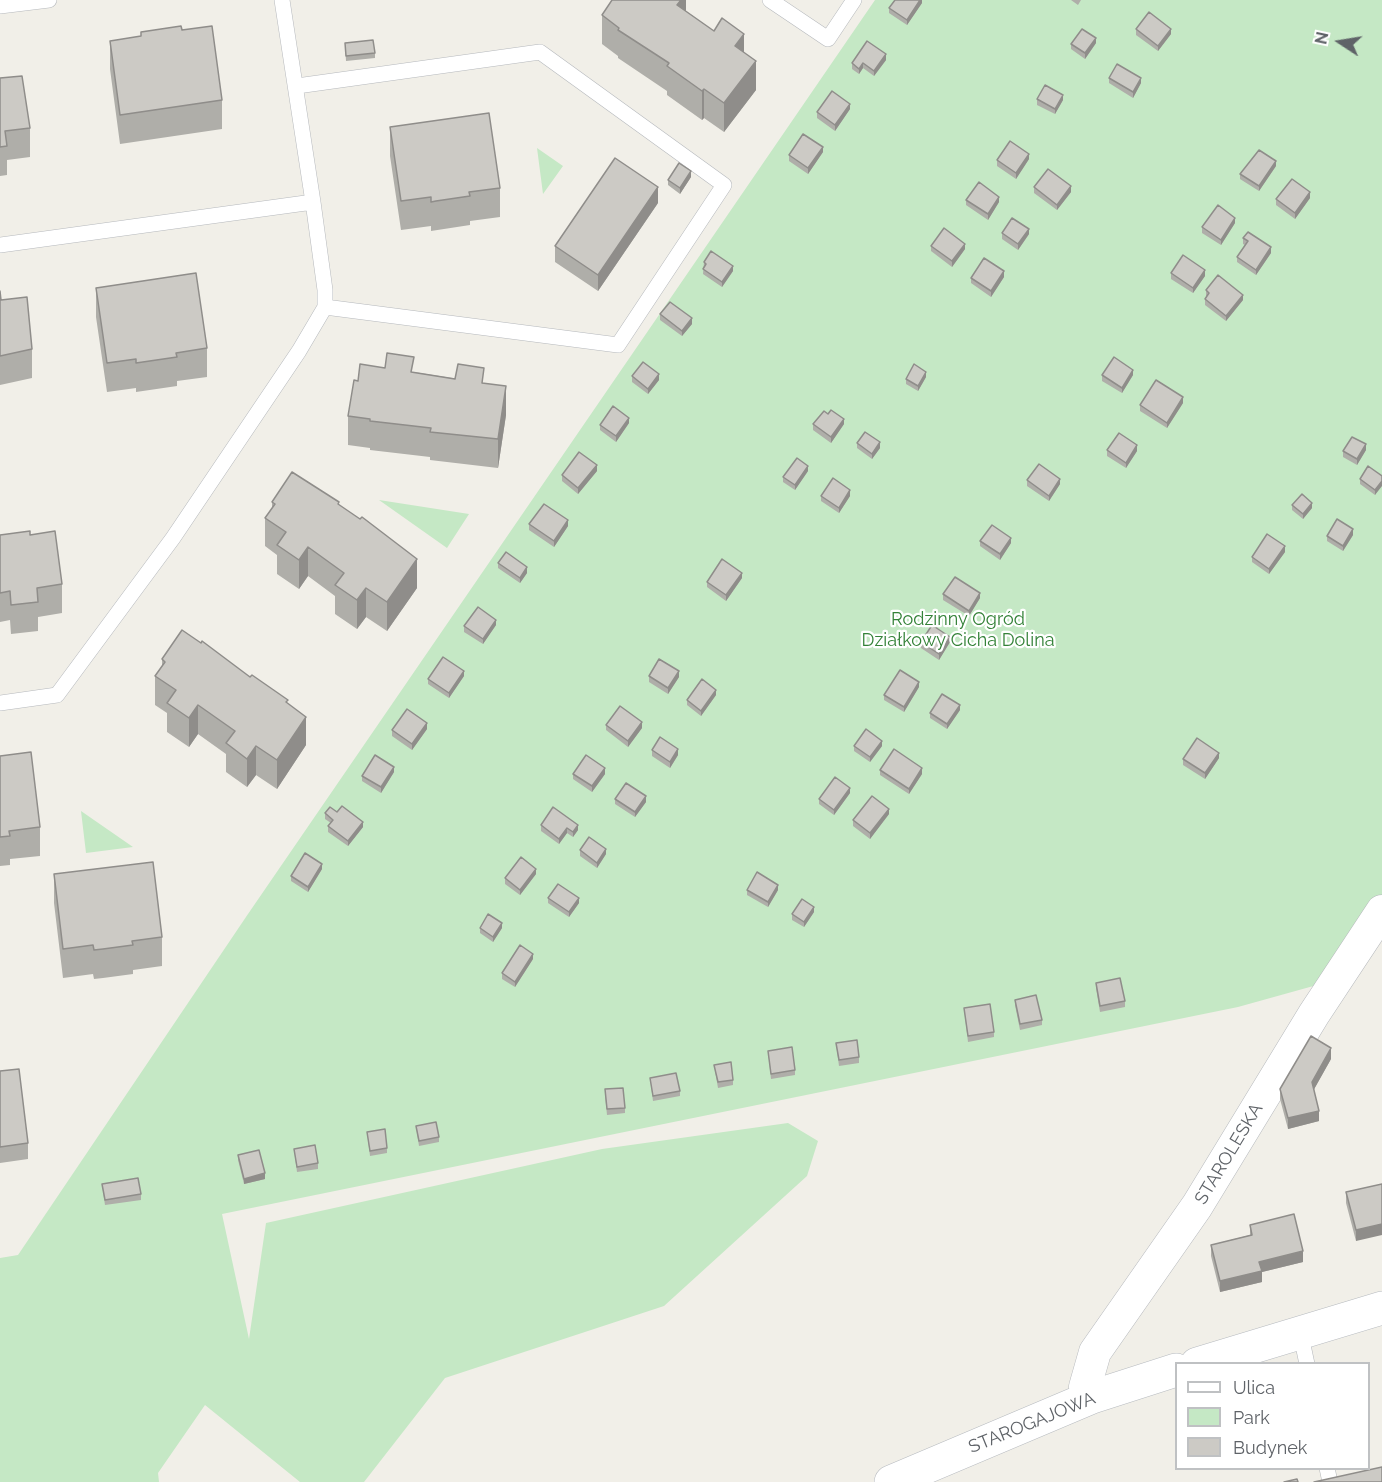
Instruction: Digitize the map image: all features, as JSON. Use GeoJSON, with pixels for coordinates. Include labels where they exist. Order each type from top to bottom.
{"type":"FeatureCollection","features":[{"type":"Feature","properties":{"kind":"street","name":"STAROLESKA"},"geometry":{"type":"LineString","coordinates":[[1092,1397],[1085,1387],[1095,1352],[1197,1206],[1314,1014],[1382,911]]}},
{"type":"Feature","properties":{"kind":"street"},"geometry":{"type":"LineString","coordinates":[[1203,1362],[1382,1308]]}},
{"type":"Feature","properties":{"kind":"street","name":"STAROGAJOWA"},"geometry":{"type":"LineString","coordinates":[[891,1482],[1092,1397],[1175,1370]]}},
{"type":"Feature","properties":{"kind":"lane"},"geometry":{"type":"LineString","coordinates":[[0,6],[49,0]]}},
{"type":"Feature","properties":{"kind":"lane"},"geometry":{"type":"LineString","coordinates":[[0,703],[57,695],[173,538],[299,351],[325,307],[297,86],[282,0]]}},
{"type":"Feature","properties":{"kind":"lane"},"geometry":{"type":"LineString","coordinates":[[770,0],[828,39],[854,0]]}},
{"type":"Feature","properties":{"kind":"lane"},"geometry":{"type":"LineString","coordinates":[[297,86],[540,52],[724,186],[618,345],[325,307]]}},
{"type":"Feature","properties":{"kind":"lane"},"geometry":{"type":"LineString","coordinates":[[0,245],[313,201]]}},
{"type":"Feature","properties":{"kind":"lane"},"geometry":{"type":"LineString","coordinates":[[1300,1331],[1307,1362]]}},
{"type":"Feature","properties":{"kind":"green space","name":"Rodzinny Ogród Działkowy Cicha Dolina"},"geometry":{"type":"Polygon","coordinates":[[[875,0],[1382,0],[1382,896],[1317,985],[1238,1007],[222,1214],[249,1339],[266,1223],[602,1149],[788,1123],[818,1141],[807,1176],[664,1306],[445,1378],[364,1482],[300,1482],[205,1405],[158,1473],[159,1482],[0,1482],[0,1258],[18,1255],[248,914],[875,0]]]}},
{"type":"Feature","properties":{"kind":"green space"},"geometry":{"type":"Polygon","coordinates":[[[537,148],[563,166],[543,194],[537,148]]]}},
{"type":"Feature","properties":{"kind":"green space"},"geometry":{"type":"Polygon","coordinates":[[[379,500],[469,514],[447,548],[379,500]]]}},
{"type":"Feature","properties":{"kind":"green space"},"geometry":{"type":"Polygon","coordinates":[[[81,811],[133,847],[86,853],[81,811]]]}},
{"type":"Feature","properties":{"kind":"building"},"geometry":{"type":"Polygon","coordinates":[[[612,0],[681,0],[677,5],[714,31],[722,18],[744,34],[735,46],[756,61],[724,103],[704,89],[702,91],[667,66],[669,63],[618,30],[619,28],[602,15],[612,0]]]}},
{"type":"Feature","properties":{"kind":"building"},"geometry":{"type":"Polygon","coordinates":[[[895,0],[920,0],[907,20],[889,8],[895,0]]]}},
{"type":"Feature","properties":{"kind":"building"},"geometry":{"type":"Polygon","coordinates":[[[1149,12],[1171,29],[1158,46],[1136,29],[1149,12]]]}},
{"type":"Feature","properties":{"kind":"building"},"geometry":{"type":"Polygon","coordinates":[[[181,26],[182,30],[212,26],[222,100],[120,115],[110,41],[141,36],[141,32],[181,26]]]}},
{"type":"Feature","properties":{"kind":"building"},"geometry":{"type":"Polygon","coordinates":[[[1082,29],[1096,38],[1085,53],[1071,44],[1082,29]]]}},
{"type":"Feature","properties":{"kind":"building"},"geometry":{"type":"Polygon","coordinates":[[[373,40],[375,53],[346,56],[345,43],[373,40]]]}},
{"type":"Feature","properties":{"kind":"building"},"geometry":{"type":"Polygon","coordinates":[[[867,41],[886,54],[874,71],[863,63],[859,69],[852,63],[867,41]]]}},
{"type":"Feature","properties":{"kind":"building"},"geometry":{"type":"Polygon","coordinates":[[[1117,64],[1141,78],[1133,92],[1109,78],[1117,64]]]}},
{"type":"Feature","properties":{"kind":"building"},"geometry":{"type":"Polygon","coordinates":[[[22,76],[30,128],[5,131],[7,146],[0,147],[0,78],[22,76]]]}},
{"type":"Feature","properties":{"kind":"building"},"geometry":{"type":"Polygon","coordinates":[[[1045,85],[1063,95],[1055,109],[1037,99],[1045,85]]]}},
{"type":"Feature","properties":{"kind":"building"},"geometry":{"type":"Polygon","coordinates":[[[832,91],[850,104],[835,125],[817,112],[832,91]]]}},
{"type":"Feature","properties":{"kind":"building"},"geometry":{"type":"Polygon","coordinates":[[[489,113],[500,188],[469,192],[470,196],[431,202],[431,197],[401,201],[390,127],[489,113]]]}},
{"type":"Feature","properties":{"kind":"building"},"geometry":{"type":"Polygon","coordinates":[[[803,134],[823,147],[808,168],[789,155],[803,134]]]}},
{"type":"Feature","properties":{"kind":"building"},"geometry":{"type":"Polygon","coordinates":[[[1010,141],[1029,154],[1016,173],[997,160],[1010,141]]]}},
{"type":"Feature","properties":{"kind":"building"},"geometry":{"type":"Polygon","coordinates":[[[1259,150],[1276,161],[1259,186],[1240,174],[1259,150]]]}},
{"type":"Feature","properties":{"kind":"building"},"geometry":{"type":"Polygon","coordinates":[[[615,158],[658,187],[598,275],[555,246],[615,158]]]}},
{"type":"Feature","properties":{"kind":"building"},"geometry":{"type":"Polygon","coordinates":[[[679,163],[691,171],[680,188],[668,180],[679,163]]]}},
{"type":"Feature","properties":{"kind":"building"},"geometry":{"type":"Polygon","coordinates":[[[1048,169],[1071,186],[1057,205],[1034,187],[1048,169]]]}},
{"type":"Feature","properties":{"kind":"building"},"geometry":{"type":"Polygon","coordinates":[[[1292,179],[1310,192],[1295,213],[1276,199],[1292,179]]]}},
{"type":"Feature","properties":{"kind":"building"},"geometry":{"type":"Polygon","coordinates":[[[979,182],[999,197],[988,214],[966,200],[979,182]]]}},
{"type":"Feature","properties":{"kind":"building"},"geometry":{"type":"Polygon","coordinates":[[[1218,205],[1235,218],[1221,240],[1202,227],[1218,205]]]}},
{"type":"Feature","properties":{"kind":"building"},"geometry":{"type":"Polygon","coordinates":[[[1012,218],[1029,229],[1018,244],[1002,233],[1012,218]]]}},
{"type":"Feature","properties":{"kind":"building"},"geometry":{"type":"Polygon","coordinates":[[[944,228],[965,244],[952,261],[931,246],[944,228]]]}},
{"type":"Feature","properties":{"kind":"building"},"geometry":{"type":"Polygon","coordinates":[[[1248,232],[1271,247],[1256,270],[1237,257],[1248,241],[1243,238],[1248,232]]]}},
{"type":"Feature","properties":{"kind":"building"},"geometry":{"type":"Polygon","coordinates":[[[711,251],[733,266],[722,282],[703,269],[706,264],[704,262],[711,251]]]}},
{"type":"Feature","properties":{"kind":"building"},"geometry":{"type":"Polygon","coordinates":[[[1183,255],[1205,270],[1193,288],[1171,273],[1183,255]]]}},
{"type":"Feature","properties":{"kind":"building"},"geometry":{"type":"Polygon","coordinates":[[[984,258],[1004,271],[991,291],[971,278],[984,258]]]}},
{"type":"Feature","properties":{"kind":"building"},"geometry":{"type":"Polygon","coordinates":[[[196,273],[207,348],[176,353],[177,357],[136,363],[136,359],[107,363],[96,288],[196,273]]]}},
{"type":"Feature","properties":{"kind":"building"},"geometry":{"type":"Polygon","coordinates":[[[1218,275],[1243,295],[1226,316],[1205,299],[1209,293],[1206,290],[1218,275]]]}},
{"type":"Feature","properties":{"kind":"building"},"geometry":{"type":"Polygon","coordinates":[[[0,291],[1,300],[27,297],[32,349],[0,356],[0,291]]]}},
{"type":"Feature","properties":{"kind":"building"},"geometry":{"type":"Polygon","coordinates":[[[670,302],[692,318],[682,331],[660,314],[670,302]]]}},
{"type":"Feature","properties":{"kind":"building"},"geometry":{"type":"Polygon","coordinates":[[[387,353],[414,357],[411,372],[455,379],[458,364],[484,368],[482,383],[506,386],[498,439],[430,432],[431,428],[370,421],[370,419],[348,416],[354,380],[358,381],[360,364],[385,368],[387,353]]]}},
{"type":"Feature","properties":{"kind":"building"},"geometry":{"type":"Polygon","coordinates":[[[1114,357],[1133,370],[1122,388],[1102,375],[1114,357]]]}},
{"type":"Feature","properties":{"kind":"building"},"geometry":{"type":"Polygon","coordinates":[[[643,362],[659,374],[648,389],[632,376],[643,362]]]}},
{"type":"Feature","properties":{"kind":"building"},"geometry":{"type":"Polygon","coordinates":[[[914,364],[926,372],[918,386],[906,379],[914,364]]]}},
{"type":"Feature","properties":{"kind":"building"},"geometry":{"type":"Polygon","coordinates":[[[1156,380],[1183,397],[1167,423],[1140,405],[1156,380]]]}},
{"type":"Feature","properties":{"kind":"building"},"geometry":{"type":"Polygon","coordinates":[[[613,406],[629,418],[616,436],[600,425],[613,406]]]}},
{"type":"Feature","properties":{"kind":"building"},"geometry":{"type":"Polygon","coordinates":[[[831,410],[844,419],[831,437],[813,424],[824,411],[828,414],[831,410]]]}},
{"type":"Feature","properties":{"kind":"building"},"geometry":{"type":"Polygon","coordinates":[[[865,432],[880,442],[872,454],[857,443],[865,432]]]}},
{"type":"Feature","properties":{"kind":"building"},"geometry":{"type":"Polygon","coordinates":[[[1119,433],[1137,445],[1126,463],[1107,450],[1119,433]]]}},
{"type":"Feature","properties":{"kind":"building"},"geometry":{"type":"Polygon","coordinates":[[[1352,437],[1366,444],[1357,459],[1343,451],[1352,437]]]}},
{"type":"Feature","properties":{"kind":"building"},"geometry":{"type":"Polygon","coordinates":[[[579,452],[597,465],[578,488],[562,475],[579,452]]]}},
{"type":"Feature","properties":{"kind":"building"},"geometry":{"type":"Polygon","coordinates":[[[797,458],[808,466],[795,485],[783,477],[797,458]]]}},
{"type":"Feature","properties":{"kind":"building"},"geometry":{"type":"Polygon","coordinates":[[[1039,464],[1060,479],[1049,496],[1027,480],[1039,464]]]}},
{"type":"Feature","properties":{"kind":"building"},"geometry":{"type":"Polygon","coordinates":[[[1368,466],[1382,476],[1382,481],[1375,490],[1360,479],[1368,466]]]}},
{"type":"Feature","properties":{"kind":"building"},"geometry":{"type":"Polygon","coordinates":[[[292,472],[339,502],[338,504],[360,519],[362,517],[417,559],[387,602],[366,588],[357,600],[335,585],[344,573],[308,547],[299,560],[277,545],[286,532],[265,518],[275,504],[272,502],[292,472]]]}},
{"type":"Feature","properties":{"kind":"building"},"geometry":{"type":"Polygon","coordinates":[[[833,478],[850,490],[839,508],[821,496],[833,478]]]}},
{"type":"Feature","properties":{"kind":"building"},"geometry":{"type":"Polygon","coordinates":[[[1302,494],[1312,503],[1303,514],[1292,505],[1302,494]]]}},
{"type":"Feature","properties":{"kind":"building"},"geometry":{"type":"Polygon","coordinates":[[[544,504],[568,520],[554,541],[529,524],[544,504]]]}},
{"type":"Feature","properties":{"kind":"building"},"geometry":{"type":"Polygon","coordinates":[[[1337,519],[1353,529],[1343,546],[1327,536],[1337,519]]]}},
{"type":"Feature","properties":{"kind":"building"},"geometry":{"type":"Polygon","coordinates":[[[992,525],[1011,538],[1000,554],[980,541],[992,525]]]}},
{"type":"Feature","properties":{"kind":"building"},"geometry":{"type":"Polygon","coordinates":[[[30,531],[30,535],[55,531],[62,584],[37,588],[38,602],[11,605],[10,591],[0,593],[0,535],[30,531]]]}},
{"type":"Feature","properties":{"kind":"building"},"geometry":{"type":"Polygon","coordinates":[[[1267,534],[1285,546],[1269,569],[1252,557],[1267,534]]]}},
{"type":"Feature","properties":{"kind":"building"},"geometry":{"type":"Polygon","coordinates":[[[506,552],[527,567],[520,578],[498,563],[506,552]]]}},
{"type":"Feature","properties":{"kind":"building"},"geometry":{"type":"Polygon","coordinates":[[[722,559],[742,573],[726,595],[707,582],[722,559]]]}},
{"type":"Feature","properties":{"kind":"building"},"geometry":{"type":"Polygon","coordinates":[[[955,577],[980,593],[969,611],[943,594],[955,577]]]}},
{"type":"Feature","properties":{"kind":"building"},"geometry":{"type":"Polygon","coordinates":[[[478,607],[496,620],[483,639],[464,626],[478,607]]]}},
{"type":"Feature","properties":{"kind":"building"},"geometry":{"type":"Polygon","coordinates":[[[932,625],[950,637],[939,654],[921,642],[932,625]]]}},
{"type":"Feature","properties":{"kind":"building"},"geometry":{"type":"Polygon","coordinates":[[[182,630],[201,643],[202,641],[250,677],[252,675],[288,700],[286,702],[306,717],[277,760],[256,746],[247,759],[226,743],[235,731],[198,705],[189,718],[167,703],[176,690],[155,676],[165,662],[162,659],[182,630]]]}},
{"type":"Feature","properties":{"kind":"building"},"geometry":{"type":"Polygon","coordinates":[[[443,657],[464,671],[449,693],[428,679],[443,657]]]}},
{"type":"Feature","properties":{"kind":"building"},"geometry":{"type":"Polygon","coordinates":[[[659,659],[679,671],[668,688],[649,676],[659,659]]]}},
{"type":"Feature","properties":{"kind":"building"},"geometry":{"type":"Polygon","coordinates":[[[900,670],[919,682],[904,707],[884,695],[900,670]]]}},
{"type":"Feature","properties":{"kind":"building"},"geometry":{"type":"Polygon","coordinates":[[[702,679],[716,690],[701,711],[687,700],[702,679]]]}},
{"type":"Feature","properties":{"kind":"building"},"geometry":{"type":"Polygon","coordinates":[[[942,694],[960,705],[947,724],[930,713],[942,694]]]}},
{"type":"Feature","properties":{"kind":"building"},"geometry":{"type":"Polygon","coordinates":[[[620,706],[642,722],[628,741],[606,725],[620,706]]]}},
{"type":"Feature","properties":{"kind":"building"},"geometry":{"type":"Polygon","coordinates":[[[407,709],[427,723],[412,744],[392,730],[407,709]]]}},
{"type":"Feature","properties":{"kind":"building"},"geometry":{"type":"Polygon","coordinates":[[[866,729],[882,741],[870,757],[854,746],[866,729]]]}},
{"type":"Feature","properties":{"kind":"building"},"geometry":{"type":"Polygon","coordinates":[[[660,737],[678,749],[670,762],[652,750],[660,737]]]}},
{"type":"Feature","properties":{"kind":"building"},"geometry":{"type":"Polygon","coordinates":[[[1197,738],[1219,753],[1205,773],[1183,759],[1197,738]]]}},
{"type":"Feature","properties":{"kind":"building"},"geometry":{"type":"Polygon","coordinates":[[[894,749],[922,768],[909,789],[880,770],[894,749]]]}},
{"type":"Feature","properties":{"kind":"building"},"geometry":{"type":"Polygon","coordinates":[[[31,752],[40,827],[9,831],[10,836],[0,837],[0,756],[31,752]]]}},
{"type":"Feature","properties":{"kind":"building"},"geometry":{"type":"Polygon","coordinates":[[[375,755],[394,767],[381,787],[362,776],[375,755]]]}},
{"type":"Feature","properties":{"kind":"building"},"geometry":{"type":"Polygon","coordinates":[[[586,755],[605,768],[592,786],[573,774],[586,755]]]}},
{"type":"Feature","properties":{"kind":"building"},"geometry":{"type":"Polygon","coordinates":[[[835,777],[850,788],[834,810],[819,799],[835,777]]]}},
{"type":"Feature","properties":{"kind":"building"},"geometry":{"type":"Polygon","coordinates":[[[626,783],[646,796],[635,812],[615,799],[626,783]]]}},
{"type":"Feature","properties":{"kind":"building"},"geometry":{"type":"Polygon","coordinates":[[[872,796],[889,809],[870,833],[853,820],[872,796]]]}},
{"type":"Feature","properties":{"kind":"building"},"geometry":{"type":"Polygon","coordinates":[[[342,806],[363,822],[348,841],[328,826],[333,820],[325,813],[330,807],[337,812],[342,806]]]}},
{"type":"Feature","properties":{"kind":"building"},"geometry":{"type":"Polygon","coordinates":[[[553,807],[578,825],[573,832],[567,828],[559,839],[541,825],[553,807]]]}},
{"type":"Feature","properties":{"kind":"building"},"geometry":{"type":"Polygon","coordinates":[[[589,837],[606,849],[597,863],[580,850],[589,837]]]}},
{"type":"Feature","properties":{"kind":"building"},"geometry":{"type":"Polygon","coordinates":[[[305,853],[322,864],[308,887],[291,876],[305,853]]]}},
{"type":"Feature","properties":{"kind":"building"},"geometry":{"type":"Polygon","coordinates":[[[521,857],[536,869],[520,890],[505,878],[521,857]]]}},
{"type":"Feature","properties":{"kind":"building"},"geometry":{"type":"Polygon","coordinates":[[[153,862],[162,937],[132,941],[133,945],[103,949],[94,950],[93,945],[63,949],[54,874],[153,862]]]}},
{"type":"Feature","properties":{"kind":"building"},"geometry":{"type":"Polygon","coordinates":[[[757,872],[778,885],[768,902],[747,890],[757,872]]]}},
{"type":"Feature","properties":{"kind":"building"},"geometry":{"type":"Polygon","coordinates":[[[558,884],[579,898],[569,912],[548,898],[558,884]]]}},
{"type":"Feature","properties":{"kind":"building"},"geometry":{"type":"Polygon","coordinates":[[[802,899],[814,907],[804,922],[792,914],[802,899]]]}},
{"type":"Feature","properties":{"kind":"building"},"geometry":{"type":"Polygon","coordinates":[[[488,914],[502,923],[493,937],[480,928],[488,914]]]}},
{"type":"Feature","properties":{"kind":"building"},"geometry":{"type":"Polygon","coordinates":[[[520,945],[533,954],[515,982],[502,973],[520,945]]]}},
{"type":"Feature","properties":{"kind":"building"},"geometry":{"type":"Polygon","coordinates":[[[1120,978],[1125,1001],[1100,1006],[1096,983],[1120,978]]]}},
{"type":"Feature","properties":{"kind":"building"},"geometry":{"type":"Polygon","coordinates":[[[1036,995],[1042,1020],[1020,1024],[1015,1000],[1036,995]]]}},
{"type":"Feature","properties":{"kind":"building"},"geometry":{"type":"Polygon","coordinates":[[[990,1004],[994,1032],[968,1036],[964,1008],[990,1004]]]}},
{"type":"Feature","properties":{"kind":"building"},"geometry":{"type":"Polygon","coordinates":[[[1311,1036],[1331,1048],[1312,1082],[1319,1111],[1288,1118],[1280,1089],[1311,1036]]]}},
{"type":"Feature","properties":{"kind":"building"},"geometry":{"type":"Polygon","coordinates":[[[857,1040],[859,1057],[839,1060],[836,1043],[857,1040]]]}},
{"type":"Feature","properties":{"kind":"building"},"geometry":{"type":"Polygon","coordinates":[[[792,1047],[795,1070],[771,1074],[768,1051],[792,1047]]]}},
{"type":"Feature","properties":{"kind":"building"},"geometry":{"type":"Polygon","coordinates":[[[731,1062],[733,1080],[718,1082],[714,1065],[731,1062]]]}},
{"type":"Feature","properties":{"kind":"building"},"geometry":{"type":"Polygon","coordinates":[[[19,1069],[28,1143],[0,1147],[0,1071],[19,1069]]]}},
{"type":"Feature","properties":{"kind":"building"},"geometry":{"type":"Polygon","coordinates":[[[676,1073],[680,1091],[653,1096],[650,1078],[676,1073]]]}},
{"type":"Feature","properties":{"kind":"building"},"geometry":{"type":"Polygon","coordinates":[[[623,1088],[625,1108],[607,1109],[605,1089],[623,1088]]]}},
{"type":"Feature","properties":{"kind":"building"},"geometry":{"type":"Polygon","coordinates":[[[436,1122],[439,1137],[419,1141],[416,1126],[436,1122]]]}},
{"type":"Feature","properties":{"kind":"building"},"geometry":{"type":"Polygon","coordinates":[[[385,1129],[387,1148],[370,1151],[367,1132],[385,1129]]]}},
{"type":"Feature","properties":{"kind":"building"},"geometry":{"type":"Polygon","coordinates":[[[315,1145],[318,1163],[297,1167],[294,1149],[315,1145]]]}},
{"type":"Feature","properties":{"kind":"building"},"geometry":{"type":"Polygon","coordinates":[[[259,1150],[265,1173],[244,1179],[238,1155],[259,1150]]]}},
{"type":"Feature","properties":{"kind":"building"},"geometry":{"type":"Polygon","coordinates":[[[138,1178],[141,1194],[105,1200],[102,1184],[138,1178]]]}},
{"type":"Feature","properties":{"kind":"building"},"geometry":{"type":"Polygon","coordinates":[[[1382,1184],[1382,1224],[1356,1230],[1346,1192],[1382,1184]]]}},
{"type":"Feature","properties":{"kind":"building"},"geometry":{"type":"Polygon","coordinates":[[[1294,1214],[1303,1251],[1259,1262],[1262,1271],[1220,1281],[1211,1245],[1252,1235],[1250,1225],[1294,1214]]]}},
{"type":"Feature","properties":{"kind":"building"},"geometry":{"type":"Polygon","coordinates":[[[1382,1467],[1382,1482],[1314,1482],[1370,1470],[1382,1467]]]}}]}
